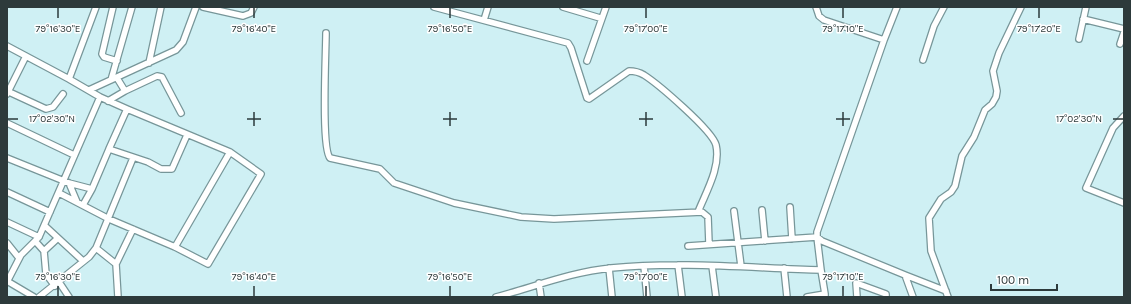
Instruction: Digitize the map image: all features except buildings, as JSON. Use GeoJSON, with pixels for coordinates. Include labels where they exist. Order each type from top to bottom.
{"type":"FeatureCollection","features":[{"type":"Feature","properties":{"kind":"street"},"geometry":{"type":"LineString","coordinates":[[69,78],[96,7]]}},
{"type":"Feature","properties":{"kind":"street"},"geometry":{"type":"LineString","coordinates":[[113,7],[102,54],[104,57],[117,61]]}},
{"type":"Feature","properties":{"kind":"street"},"geometry":{"type":"LineString","coordinates":[[111,80],[132,7]]}},
{"type":"Feature","properties":{"kind":"street"},"geometry":{"type":"LineString","coordinates":[[149,63],[162,7]]}},
{"type":"Feature","properties":{"kind":"street"},"geometry":{"type":"LineString","coordinates":[[89,90],[176,50],[180,46],[196,7]]}},
{"type":"Feature","properties":{"kind":"street"},"geometry":{"type":"LineString","coordinates":[[203,7],[243,16],[251,13],[254,7]]}},
{"type":"Feature","properties":{"kind":"street"},"geometry":{"type":"LineString","coordinates":[[434,7],[568,43],[587,98],[589,99],[629,71],[634,71],[644,75],[688,112],[714,140],[716,145],[714,171],[698,212]]}},
{"type":"Feature","properties":{"kind":"street"},"geometry":{"type":"LineString","coordinates":[[484,20],[488,7]]}},
{"type":"Feature","properties":{"kind":"street"},"geometry":{"type":"LineString","coordinates":[[563,7],[577,9],[600,18]]}},
{"type":"Feature","properties":{"kind":"street"},"geometry":{"type":"LineString","coordinates":[[587,61],[600,18],[606,7]]}},
{"type":"Feature","properties":{"kind":"street"},"geometry":{"type":"LineString","coordinates":[[816,7],[819,16],[824,20],[884,40]]}},
{"type":"Feature","properties":{"kind":"street"},"geometry":{"type":"LineString","coordinates":[[807,297],[825,296],[817,232],[844,150],[897,7]]}},
{"type":"Feature","properties":{"kind":"street"},"geometry":{"type":"LineString","coordinates":[[923,60],[934,26],[944,7]]}},
{"type":"Feature","properties":{"kind":"street"},"geometry":{"type":"LineString","coordinates":[[948,297],[931,251],[929,218],[941,198],[951,192],[955,186],[962,156],[974,137],[985,110],[992,104],[996,97],[997,91],[993,71],[999,53],[1021,7]]}},
{"type":"Feature","properties":{"kind":"street"},"geometry":{"type":"LineString","coordinates":[[1078,39],[1086,7]]}},
{"type":"Feature","properties":{"kind":"street"},"geometry":{"type":"LineString","coordinates":[[1083,19],[1124,30],[1120,44]]}},
{"type":"Feature","properties":{"kind":"street"},"geometry":{"type":"LineString","coordinates":[[326,33],[326,150],[330,158],[380,168],[394,183],[454,203],[522,217],[554,219],[698,212],[705,214],[708,218],[709,244]]}},
{"type":"Feature","properties":{"kind":"street"},"geometry":{"type":"LineString","coordinates":[[7,46],[69,78],[108,101],[230,152],[261,174],[208,264],[59,193]]}},
{"type":"Feature","properties":{"kind":"street"},"geometry":{"type":"LineString","coordinates":[[26,56],[8,92],[50,109],[63,94]]}},
{"type":"Feature","properties":{"kind":"street"},"geometry":{"type":"LineString","coordinates":[[108,101],[125,91],[160,76],[181,113]]}},
{"type":"Feature","properties":{"kind":"street"},"geometry":{"type":"LineString","coordinates":[[117,78],[125,91]]}},
{"type":"Feature","properties":{"kind":"street"},"geometry":{"type":"LineString","coordinates":[[31,296],[7,281],[19,258],[37,239],[45,226],[50,212],[66,181],[74,155],[100,97]]}},
{"type":"Feature","properties":{"kind":"street"},"geometry":{"type":"LineString","coordinates":[[80,204],[92,189],[127,109]]}},
{"type":"Feature","properties":{"kind":"street"},"geometry":{"type":"LineString","coordinates":[[1124,116],[1113,128],[1086,188],[1124,203]]}},
{"type":"Feature","properties":{"kind":"street"},"geometry":{"type":"LineString","coordinates":[[7,123],[74,155]]}},
{"type":"Feature","properties":{"kind":"street"},"geometry":{"type":"LineString","coordinates":[[109,149],[148,162],[161,169],[172,169],[187,135]]}},
{"type":"Feature","properties":{"kind":"street"},"geometry":{"type":"LineString","coordinates":[[175,247],[230,152]]}},
{"type":"Feature","properties":{"kind":"street"},"geometry":{"type":"LineString","coordinates":[[7,158],[66,181],[92,189]]}},
{"type":"Feature","properties":{"kind":"street"},"geometry":{"type":"LineString","coordinates":[[39,297],[57,284],[92,254],[109,218],[133,158]]}},
{"type":"Feature","properties":{"kind":"street"},"geometry":{"type":"LineString","coordinates":[[66,181],[80,204]]}},
{"type":"Feature","properties":{"kind":"street"},"geometry":{"type":"LineString","coordinates":[[7,192],[50,212]]}},
{"type":"Feature","properties":{"kind":"street"},"geometry":{"type":"LineString","coordinates":[[790,208],[792,239]]}},
{"type":"Feature","properties":{"kind":"street"},"geometry":{"type":"LineString","coordinates":[[762,210],[765,241]]}},
{"type":"Feature","properties":{"kind":"street"},"geometry":{"type":"LineString","coordinates":[[734,211],[741,266]]}},
{"type":"Feature","properties":{"kind":"street"},"geometry":{"type":"LineString","coordinates":[[7,222],[37,239],[44,250],[46,274],[69,297]]}},
{"type":"Feature","properties":{"kind":"street"},"geometry":{"type":"LineString","coordinates":[[45,226],[83,262]]}},
{"type":"Feature","properties":{"kind":"street"},"geometry":{"type":"LineString","coordinates":[[118,297],[116,264],[133,229]]}},
{"type":"Feature","properties":{"kind":"street"},"geometry":{"type":"LineString","coordinates":[[44,250],[58,238]]}},
{"type":"Feature","properties":{"kind":"street"},"geometry":{"type":"LineString","coordinates":[[688,246],[817,238],[822,242],[946,291]]}},
{"type":"Feature","properties":{"kind":"street"},"geometry":{"type":"LineString","coordinates":[[7,243],[19,258]]}},
{"type":"Feature","properties":{"kind":"street"},"geometry":{"type":"LineString","coordinates":[[96,248],[116,264]]}},
{"type":"Feature","properties":{"kind":"street"},"geometry":{"type":"LineString","coordinates":[[496,297],[507,295],[539,283],[609,268],[644,266],[741,266],[821,270]]}},
{"type":"Feature","properties":{"kind":"street"},"geometry":{"type":"LineString","coordinates":[[644,266],[647,297]]}},
{"type":"Feature","properties":{"kind":"street"},"geometry":{"type":"LineString","coordinates":[[678,266],[682,297]]}},
{"type":"Feature","properties":{"kind":"street"},"geometry":{"type":"LineString","coordinates":[[712,266],[716,297]]}},
{"type":"Feature","properties":{"kind":"street"},"geometry":{"type":"LineString","coordinates":[[609,268],[612,297]]}},
{"type":"Feature","properties":{"kind":"street"},"geometry":{"type":"LineString","coordinates":[[784,268],[787,297]]}},
{"type":"Feature","properties":{"kind":"street"},"geometry":{"type":"LineString","coordinates":[[905,275],[912,297]]}},
{"type":"Feature","properties":{"kind":"street"},"geometry":{"type":"LineString","coordinates":[[539,283],[541,297]]}},
{"type":"Feature","properties":{"kind":"street"},"geometry":{"type":"LineString","coordinates":[[857,297],[856,283],[886,294],[886,297]]}}]}
